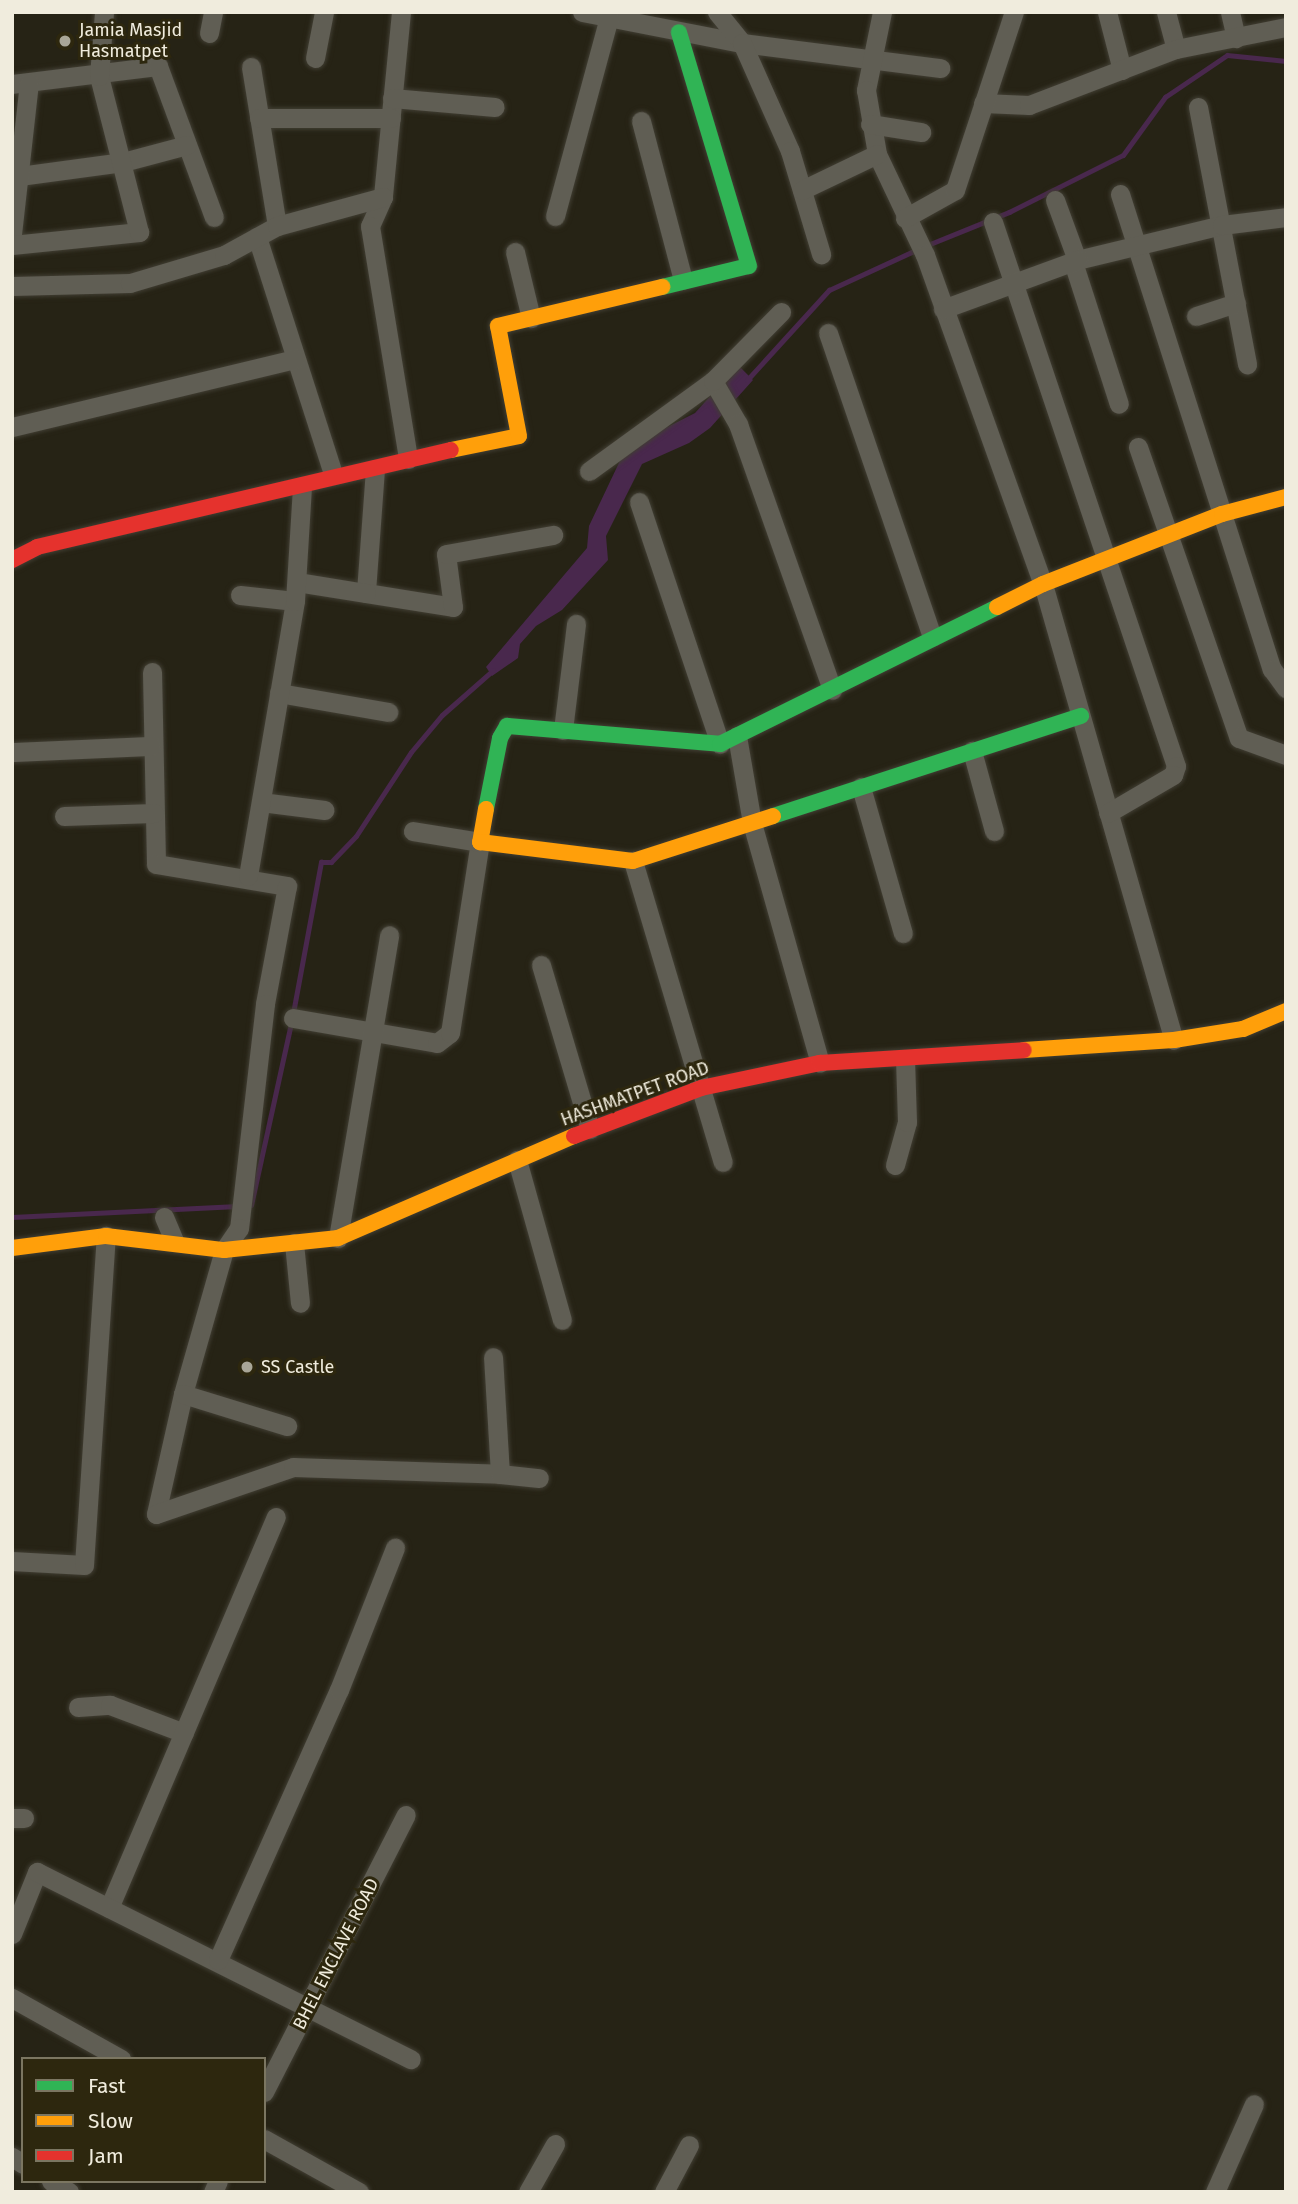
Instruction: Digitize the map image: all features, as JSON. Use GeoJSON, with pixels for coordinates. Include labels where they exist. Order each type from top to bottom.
{"type":"FeatureCollection","features":[{"type":"Feature","properties":{"kind":"street"},"geometry":{"type":"LineString","coordinates":[[12,245],[139,232],[99,76],[104,12]]}},
{"type":"Feature","properties":{"kind":"street"},"geometry":{"type":"LineString","coordinates":[[209,33],[213,12]]}},
{"type":"Feature","properties":{"kind":"street"},"geometry":{"type":"LineString","coordinates":[[315,58],[324,12]]}},
{"type":"Feature","properties":{"kind":"street"},"geometry":{"type":"LineString","coordinates":[[401,12],[383,197],[370,226],[408,459]]}},
{"type":"Feature","properties":{"kind":"street"},"geometry":{"type":"LineString","coordinates":[[582,12],[742,43],[940,68]]}},
{"type":"Feature","properties":{"kind":"street"},"geometry":{"type":"LineString","coordinates":[[717,12],[742,43],[790,151],[821,254]]}},
{"type":"Feature","properties":{"kind":"street"},"geometry":{"type":"LineString","coordinates":[[882,12],[866,89],[877,154],[925,255],[1043,584],[1174,1040]]}},
{"type":"Feature","properties":{"kind":"street"},"geometry":{"type":"LineString","coordinates":[[910,226],[955,190],[1014,12]]}},
{"type":"Feature","properties":{"kind":"street"},"geometry":{"type":"LineString","coordinates":[[1107,12],[1122,70]]}},
{"type":"Feature","properties":{"kind":"street"},"geometry":{"type":"LineString","coordinates":[[1166,12],[1176,49]]}},
{"type":"Feature","properties":{"kind":"street"},"geometry":{"type":"LineString","coordinates":[[1230,12],[1236,38]]}},
{"type":"Feature","properties":{"kind":"street"},"geometry":{"type":"LineString","coordinates":[[983,103],[1029,105],[1176,49],[1285,27],[1282,12]]}},
{"type":"Feature","properties":{"kind":"street"},"geometry":{"type":"LineString","coordinates":[[555,216],[609,17]]}},
{"type":"Feature","properties":{"kind":"street"},"geometry":{"type":"LineString","coordinates":[[12,560],[37,547],[302,486],[333,474],[375,469],[408,459],[519,436],[498,326],[748,266],[679,32]]}},
{"type":"Feature","properties":{"kind":"street"},"geometry":{"type":"LineString","coordinates":[[12,234],[21,84],[99,76],[158,66],[215,216]]}},
{"type":"Feature","properties":{"kind":"street"},"geometry":{"type":"LineString","coordinates":[[251,67],[277,226]]}},
{"type":"Feature","properties":{"kind":"street"},"geometry":{"type":"LineString","coordinates":[[258,118],[392,108],[495,107]]}},
{"type":"Feature","properties":{"kind":"street"},"geometry":{"type":"LineString","coordinates":[[1198,107],[1247,364]]}},
{"type":"Feature","properties":{"kind":"street"},"geometry":{"type":"LineString","coordinates":[[641,121],[684,281]]}},
{"type":"Feature","properties":{"kind":"street"},"geometry":{"type":"LineString","coordinates":[[870,124],[921,132]]}},
{"type":"Feature","properties":{"kind":"street"},"geometry":{"type":"LineString","coordinates":[[15,178],[123,162],[187,145]]}},
{"type":"Feature","properties":{"kind":"street"},"geometry":{"type":"LineString","coordinates":[[802,190],[877,154]]}},
{"type":"Feature","properties":{"kind":"street"},"geometry":{"type":"LineString","coordinates":[[1120,194],[1134,245],[1272,670],[1286,688]]}},
{"type":"Feature","properties":{"kind":"street"},"geometry":{"type":"LineString","coordinates":[[12,286],[130,284],[224,255],[277,226],[383,197]]}},
{"type":"Feature","properties":{"kind":"street"},"geometry":{"type":"LineString","coordinates":[[1055,200],[1119,404]]}},
{"type":"Feature","properties":{"kind":"street"},"geometry":{"type":"LineString","coordinates":[[943,309],[1075,261],[1134,245],[1222,225],[1286,217]]}},
{"type":"Feature","properties":{"kind":"street"},"geometry":{"type":"LineString","coordinates":[[993,222],[1017,284],[1110,561],[1176,771],[1108,813]]}},
{"type":"Feature","properties":{"kind":"street"},"geometry":{"type":"LineString","coordinates":[[257,237],[333,474]]}},
{"type":"Feature","properties":{"kind":"street"},"geometry":{"type":"LineString","coordinates":[[515,252],[531,318]]}},
{"type":"Feature","properties":{"kind":"street"},"geometry":{"type":"LineString","coordinates":[[1196,316],[1236,303]]}},
{"type":"Feature","properties":{"kind":"street"},"geometry":{"type":"LineString","coordinates":[[589,471],[713,382],[781,312]]}},
{"type":"Feature","properties":{"kind":"street"},"geometry":{"type":"LineString","coordinates":[[828,332],[932,637]]}},
{"type":"Feature","properties":{"kind":"street"},"geometry":{"type":"LineString","coordinates":[[12,427],[295,359]]}},
{"type":"Feature","properties":{"kind":"street"},"geometry":{"type":"LineString","coordinates":[[713,382],[738,424],[832,690]]}},
{"type":"Feature","properties":{"kind":"street"},"geometry":{"type":"LineString","coordinates":[[1138,447],[1238,738],[1286,755]]}},
{"type":"Feature","properties":{"kind":"street"},"geometry":{"type":"LineString","coordinates":[[366,593],[375,469]]}},
{"type":"Feature","properties":{"kind":"street"},"geometry":{"type":"LineString","coordinates":[[248,876],[296,592],[302,486]]}},
{"type":"Feature","properties":{"kind":"street"},"geometry":{"type":"LineString","coordinates":[[293,1018],[437,1042],[450,1033],[480,842],[500,738],[507,726],[729,740],[1043,584],[1110,561],[1222,514],[1285,500]]}},
{"type":"Feature","properties":{"kind":"street"},"geometry":{"type":"LineString","coordinates":[[639,502],[729,740],[820,1063]]}},
{"type":"Feature","properties":{"kind":"street"},"geometry":{"type":"LineString","coordinates":[[240,595],[296,592],[366,593],[453,607],[446,554],[554,535]]}},
{"type":"Feature","properties":{"kind":"street"},"geometry":{"type":"LineString","coordinates":[[563,730],[576,625]]}},
{"type":"Feature","properties":{"kind":"street"},"geometry":{"type":"LineString","coordinates":[[152,672],[151,746],[156,864],[248,876],[287,886],[265,1004],[239,1228],[224,1250],[183,1394],[156,1514],[293,1467],[500,1474],[539,1478]]}},
{"type":"Feature","properties":{"kind":"street"},"geometry":{"type":"LineString","coordinates":[[279,693],[388,712]]}},
{"type":"Feature","properties":{"kind":"street"},"geometry":{"type":"LineString","coordinates":[[413,831],[634,862],[1081,716]]}},
{"type":"Feature","properties":{"kind":"street"},"geometry":{"type":"LineString","coordinates":[[12,752],[151,746]]}},
{"type":"Feature","properties":{"kind":"street"},"geometry":{"type":"LineString","coordinates":[[972,751],[994,831]]}},
{"type":"Feature","properties":{"kind":"street"},"geometry":{"type":"LineString","coordinates":[[861,787],[903,933]]}},
{"type":"Feature","properties":{"kind":"street"},"geometry":{"type":"LineString","coordinates":[[261,802],[324,810]]}},
{"type":"Feature","properties":{"kind":"street"},"geometry":{"type":"LineString","coordinates":[[64,816],[153,813]]}},
{"type":"Feature","properties":{"kind":"street"},"geometry":{"type":"LineString","coordinates":[[634,862],[723,1162]]}},
{"type":"Feature","properties":{"kind":"street"},"geometry":{"type":"LineString","coordinates":[[338,1238],[389,935]]}},
{"type":"Feature","properties":{"kind":"street"},"geometry":{"type":"LineString","coordinates":[[541,965],[590,1129]]}},
{"type":"Feature","properties":{"kind":"street","name":"HASHMATPET ROAD"},"geometry":{"type":"LineString","coordinates":[[12,1248],[106,1236],[174,1241],[224,1250],[338,1238],[590,1129],[701,1088],[820,1063],[1174,1040],[1243,1030],[1286,1011]]}},
{"type":"Feature","properties":{"kind":"street"},"geometry":{"type":"LineString","coordinates":[[895,1165],[907,1122],[905,1059]]}},
{"type":"Feature","properties":{"kind":"street"},"geometry":{"type":"LineString","coordinates":[[517,1160],[562,1320]]}},
{"type":"Feature","properties":{"kind":"street"},"geometry":{"type":"LineString","coordinates":[[164,1217],[174,1241]]}},
{"type":"Feature","properties":{"kind":"street"},"geometry":{"type":"LineString","coordinates":[[12,1561],[84,1565],[106,1236]]}},
{"type":"Feature","properties":{"kind":"street"},"geometry":{"type":"LineString","coordinates":[[294,1243],[300,1303]]}},
{"type":"Feature","properties":{"kind":"street"},"geometry":{"type":"LineString","coordinates":[[493,1357],[500,1474]]}},
{"type":"Feature","properties":{"kind":"street"},"geometry":{"type":"LineString","coordinates":[[183,1394],[287,1426]]}},
{"type":"Feature","properties":{"kind":"street"},"geometry":{"type":"LineString","coordinates":[[109,1908],[276,1517]]}},
{"type":"Feature","properties":{"kind":"street"},"geometry":{"type":"LineString","coordinates":[[218,1960],[339,1690],[395,1548]]}},
{"type":"Feature","properties":{"kind":"street"},"geometry":{"type":"LineString","coordinates":[[78,1707],[110,1705],[184,1734]]}},
{"type":"Feature","properties":{"kind":"street","name":"BHEL ENCLAVE ROAD"},"geometry":{"type":"LineString","coordinates":[[266,2088],[309,2010],[406,1815]]}},
{"type":"Feature","properties":{"kind":"street"},"geometry":{"type":"LineString","coordinates":[[12,1934],[37,1872],[218,1960],[309,2010],[411,2059]]}},
{"type":"Feature","properties":{"kind":"street"},"geometry":{"type":"LineString","coordinates":[[12,1998],[117,2057]]}},
{"type":"Feature","properties":{"kind":"street"},"geometry":{"type":"LineString","coordinates":[[1215,2192],[1254,2104]]}},
{"type":"Feature","properties":{"kind":"street"},"geometry":{"type":"LineString","coordinates":[[266,2140],[359,2192]]}},
{"type":"Feature","properties":{"kind":"street"},"geometry":{"type":"LineString","coordinates":[[528,2192],[555,2144]]}},
{"type":"Feature","properties":{"kind":"street"},"geometry":{"type":"LineString","coordinates":[[664,2192],[689,2145]]}},
{"type":"Feature","properties":{"kind":"shaded area"},"geometry":{"type":"Polygon","coordinates":[[[738,365],[753,380],[710,428],[689,443],[642,464],[606,536],[608,560],[562,610],[536,626],[520,644],[518,658],[492,676],[486,667],[587,548],[589,526],[626,448],[695,413],[738,365]]]}},
{"type":"Feature","properties":{"kind":"waterway"},"geometry":{"type":"LineString","coordinates":[[925,246],[1009,212],[1123,155],[1165,97],[1227,55],[1286,61]]}},
{"type":"Feature","properties":{"kind":"waterway"},"geometry":{"type":"LineString","coordinates":[[747,380],[829,290],[916,250]]}},
{"type":"Feature","properties":{"kind":"waterway"},"geometry":{"type":"LineString","coordinates":[[293,1013],[321,862],[331,862],[356,836],[411,752],[442,715],[493,670]]}},
{"type":"Feature","properties":{"kind":"waterway"},"geometry":{"type":"LineString","coordinates":[[251,1205],[291,1023]]}},
{"type":"Feature","properties":{"kind":"waterway"},"geometry":{"type":"LineString","coordinates":[[12,1217],[238,1206]]}},
{"type":"Feature","properties":{"kind":"traffic: fast"},"geometry":{"type":"LineString","coordinates":[[662,287],[749,266],[679,32]]}},
{"type":"Feature","properties":{"kind":"traffic: fast"},"geometry":{"type":"LineString","coordinates":[[486,809],[500,738],[507,726],[720,744],[997,607]]}},
{"type":"Feature","properties":{"kind":"traffic: fast"},"geometry":{"type":"LineString","coordinates":[[773,816],[1081,716]]}},
{"type":"Feature","properties":{"kind":"traffic: slow"},"geometry":{"type":"LineString","coordinates":[[451,450],[519,436],[498,326],[662,287]]}},
{"type":"Feature","properties":{"kind":"traffic: slow"},"geometry":{"type":"LineString","coordinates":[[997,607],[1043,584],[1222,514],[1286,497]]}},
{"type":"Feature","properties":{"kind":"traffic: slow"},"geometry":{"type":"LineString","coordinates":[[486,809],[480,842],[633,861],[773,816]]}},
{"type":"Feature","properties":{"kind":"traffic: slow"},"geometry":{"type":"LineString","coordinates":[[1024,1050],[1174,1040],[1243,1029],[1286,1011]]}},
{"type":"Feature","properties":{"kind":"traffic: slow"},"geometry":{"type":"LineString","coordinates":[[12,1248],[106,1236],[224,1250],[338,1238],[574,1136]]}},
{"type":"Feature","properties":{"kind":"traffic: jam"},"geometry":{"type":"LineString","coordinates":[[12,560],[37,547],[451,450]]}},
{"type":"Feature","properties":{"kind":"traffic: jam"},"geometry":{"type":"LineString","coordinates":[[574,1136],[701,1088],[820,1063],[1024,1050]]}},
{"type":"Feature","properties":{"kind":"place","name":"Jamia Masjid Hasmatpet"},"geometry":{"type":"Point","coordinates":[65,41]}},
{"type":"Feature","properties":{"kind":"place","name":"SS Castle"},"geometry":{"type":"Point","coordinates":[247,1367]}}]}
